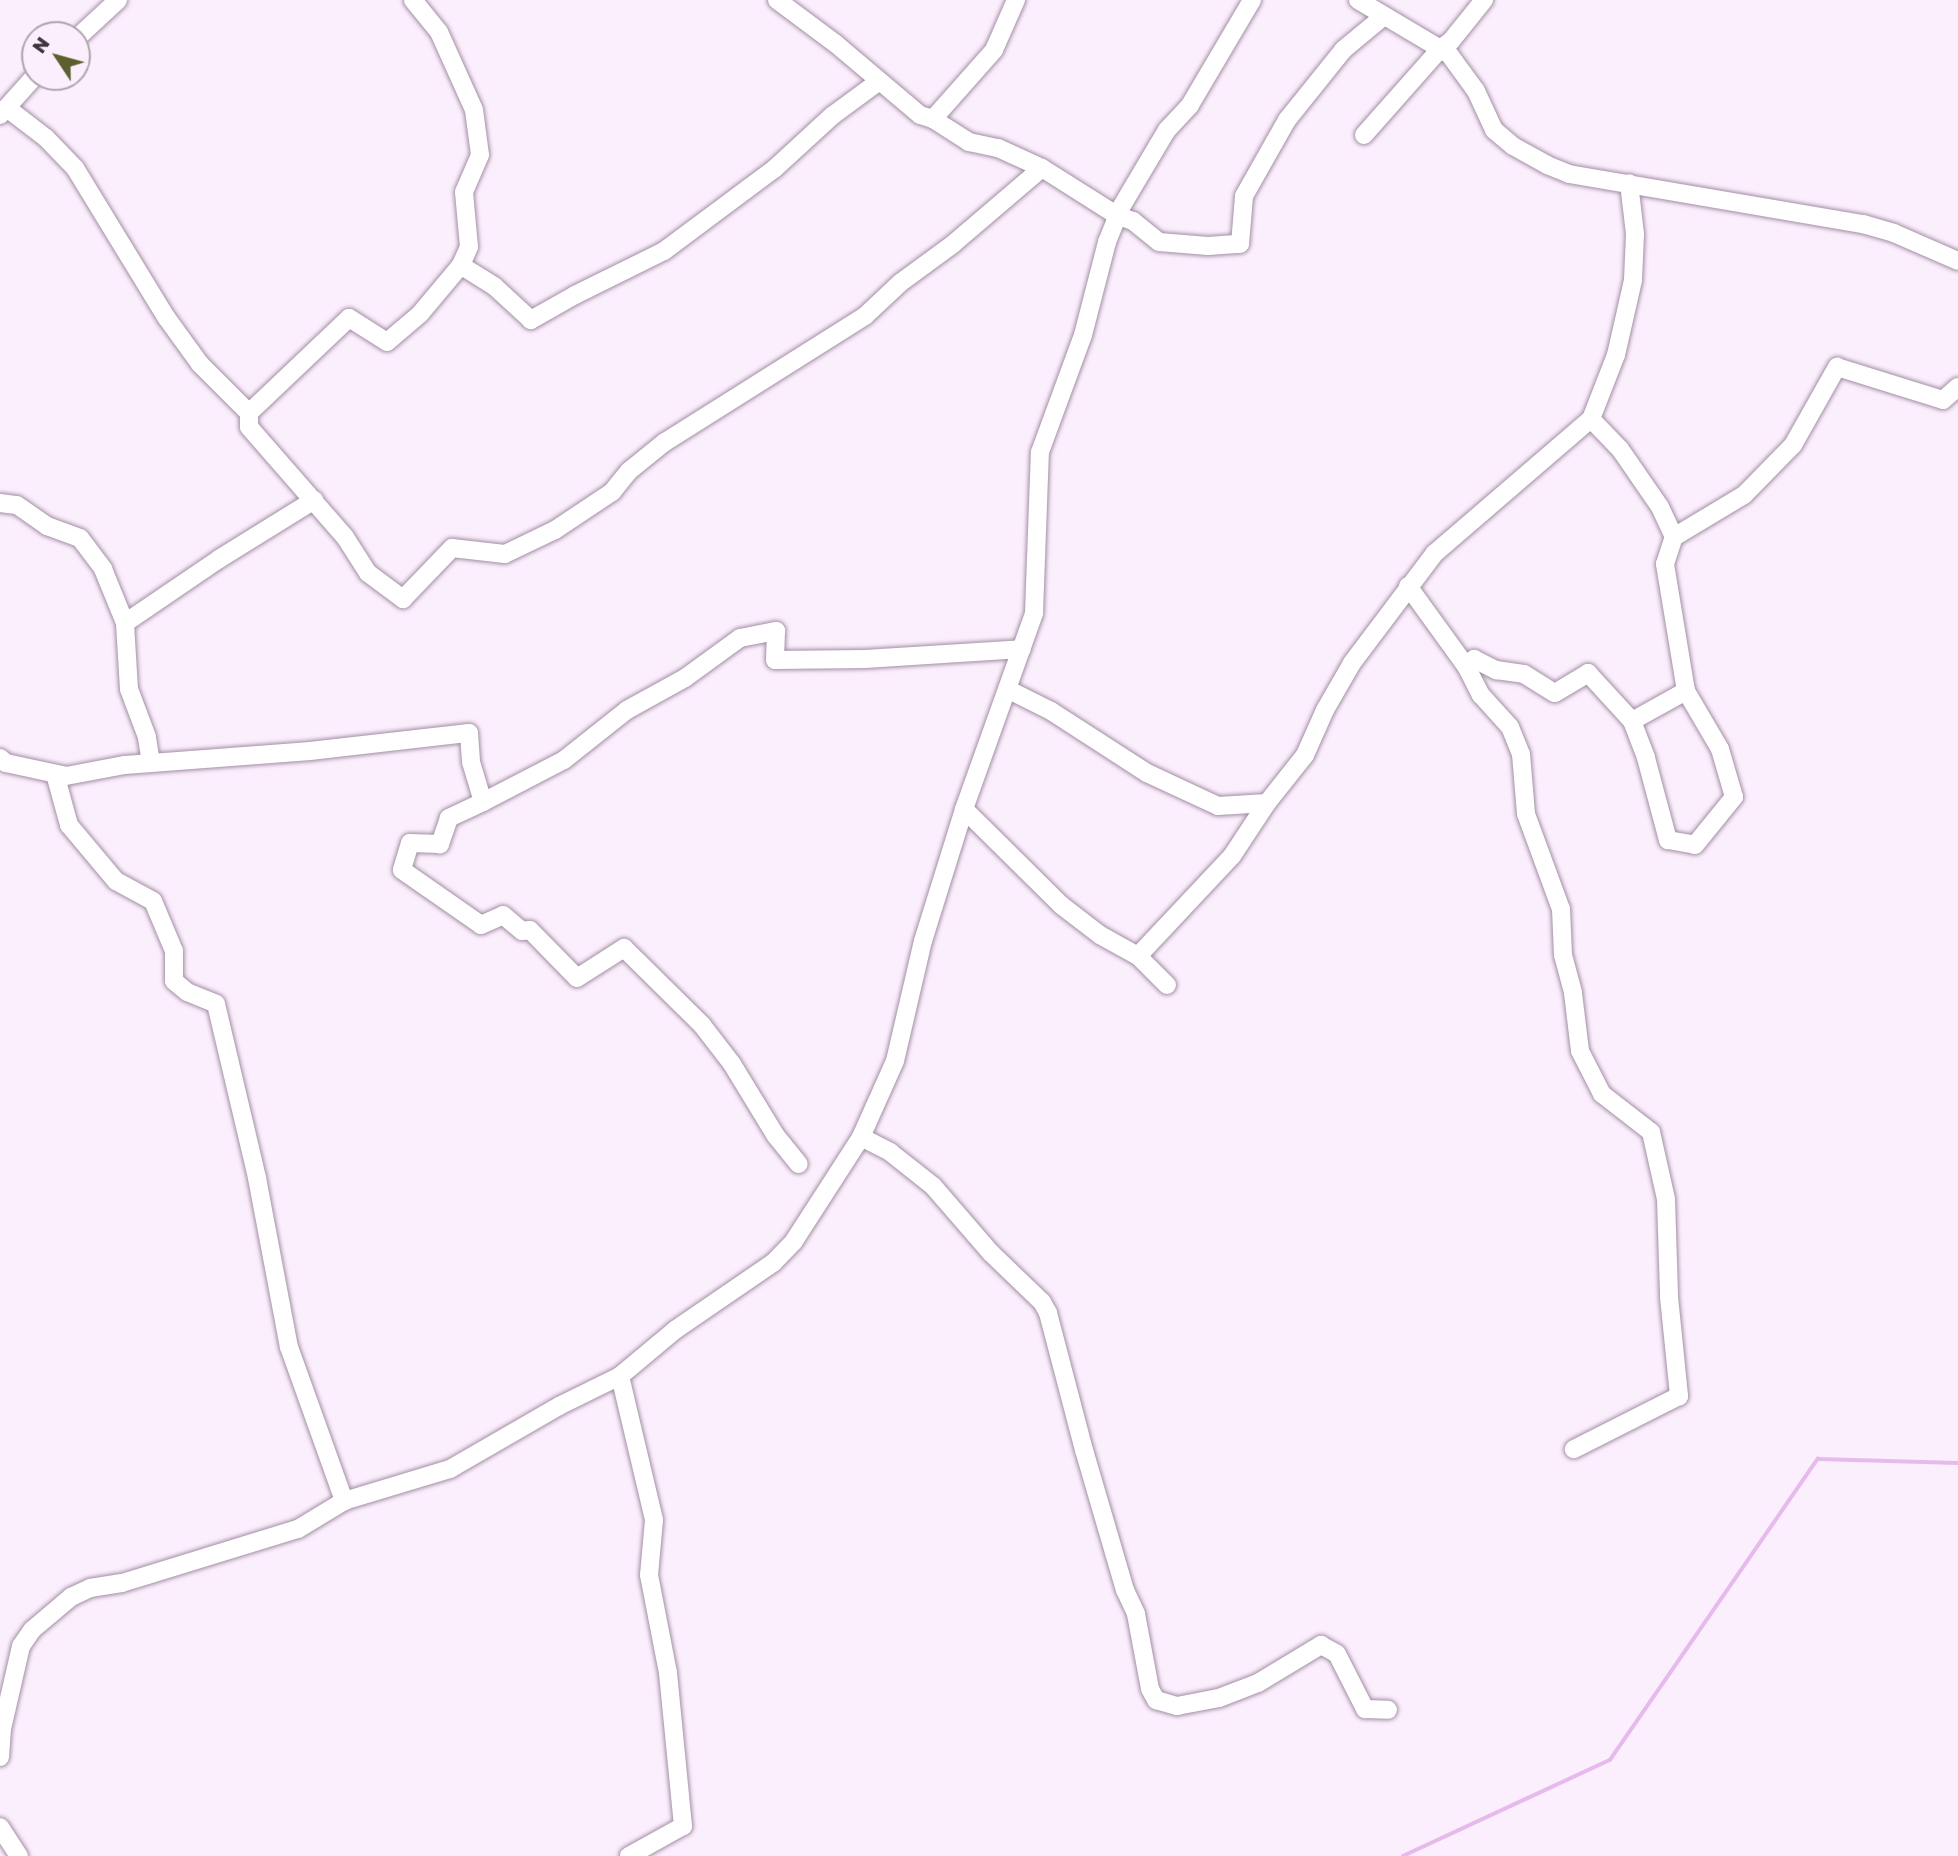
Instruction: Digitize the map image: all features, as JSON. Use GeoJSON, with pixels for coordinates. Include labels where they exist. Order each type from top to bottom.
{"type":"FeatureCollection","features":[{"type":"Feature","properties":{"kind":"street"},"geometry":{"type":"LineString","coordinates":[[91,25],[118,0]]}},
{"type":"Feature","properties":{"kind":"street"},"geometry":{"type":"LineString","coordinates":[[249,413],[349,318],[387,342],[420,314],[461,265],[469,247],[464,192],[480,155],[474,110],[439,32],[413,0]]}},
{"type":"Feature","properties":{"kind":"street"},"geometry":{"type":"LineString","coordinates":[[777,0],[835,44],[920,116],[933,119],[969,142],[998,148],[1042,168],[1118,216],[1133,221],[1159,242],[1208,246],[1240,244],[1244,196],[1287,120],[1343,50],[1384,16]]}},
{"type":"Feature","properties":{"kind":"street"},"geometry":{"type":"LineString","coordinates":[[933,119],[994,50],[1016,0]]}},
{"type":"Feature","properties":{"kind":"street"},"geometry":{"type":"LineString","coordinates":[[0,1758],[2,1729],[21,1646],[54,1609],[90,1588],[121,1583],[298,1529],[344,1501],[450,1469],[559,1406],[620,1376],[675,1330],[773,1263],[794,1241],[861,1137],[885,1089],[897,1053],[923,941],[964,809],[1009,690],[1034,613],[1040,452],[1083,335],[1107,242],[1118,216],[1167,130],[1190,105],[1252,0]]}},
{"type":"Feature","properties":{"kind":"street"},"geometry":{"type":"LineString","coordinates":[[1358,0],[1441,48],[1461,67],[1476,91],[1494,130],[1507,142],[1547,165],[1569,174],[1863,224],[1894,233],[1958,261]]}},
{"type":"Feature","properties":{"kind":"street"},"geometry":{"type":"LineString","coordinates":[[1364,135],[1441,48],[1451,41],[1484,0]]}},
{"type":"Feature","properties":{"kind":"street"},"geometry":{"type":"LineString","coordinates":[[461,265],[494,286],[531,320],[664,251],[774,169],[833,116],[878,82]]}},
{"type":"Feature","properties":{"kind":"street"},"geometry":{"type":"LineString","coordinates":[[22,91],[4,112],[46,138],[75,168],[173,327],[200,364],[249,413],[249,427],[345,537],[368,573],[403,598],[452,548],[505,554],[555,530],[612,492],[629,471],[665,442],[865,316],[900,283],[953,244],[1042,168]]}},
{"type":"Feature","properties":{"kind":"street"},"geometry":{"type":"LineString","coordinates":[[1138,956],[1232,856],[1267,803],[1305,755],[1325,710],[1352,663],[1435,553],[1591,419],[1616,355],[1633,280],[1635,234],[1629,183]]}},
{"type":"Feature","properties":{"kind":"street"},"geometry":{"type":"LineString","coordinates":[[1466,666],[1474,659],[1496,670],[1524,674],[1555,692],[1588,673],[1632,721],[1646,758],[1668,840],[1695,845],[1734,797],[1720,749],[1686,691],[1664,564],[1674,537],[1744,495],[1793,445],[1837,367],[1943,400],[1958,387]]}},
{"type":"Feature","properties":{"kind":"street"},"geometry":{"type":"LineString","coordinates":[[1591,419],[1620,449],[1660,506],[1674,537]]}},
{"type":"Feature","properties":{"kind":"street"},"geometry":{"type":"LineString","coordinates":[[125,623],[219,559],[314,500]]}},
{"type":"Feature","properties":{"kind":"street"},"geometry":{"type":"LineString","coordinates":[[0,503],[17,505],[47,526],[80,538],[103,569],[125,623],[129,689],[147,737],[151,764]]}},
{"type":"Feature","properties":{"kind":"street"},"geometry":{"type":"LineString","coordinates":[[1408,586],[1466,666],[1481,695],[1510,727],[1521,754],[1526,814],[1561,909],[1563,956],[1573,993],[1580,1051],[1602,1094],[1651,1132],[1666,1199],[1669,1297],[1679,1396],[1574,1449]]}},
{"type":"Feature","properties":{"kind":"street"},"geometry":{"type":"LineString","coordinates":[[799,1164],[776,1136],[732,1064],[702,1026],[624,948],[577,978],[530,930],[522,931],[503,915],[481,925],[402,870],[410,843],[440,844],[449,818],[564,760],[627,710],[685,678],[740,638],[776,631],[775,660],[865,659],[1022,649]]}},
{"type":"Feature","properties":{"kind":"street"},"geometry":{"type":"LineString","coordinates":[[1009,690],[1051,711],[1147,774],[1218,806],[1267,803]]}},
{"type":"Feature","properties":{"kind":"street"},"geometry":{"type":"LineString","coordinates":[[1632,721],[1686,691]]}},
{"type":"Feature","properties":{"kind":"street"},"geometry":{"type":"LineString","coordinates":[[0,758],[6,763],[66,776],[151,764],[310,751],[469,733],[471,762],[483,802]]}},
{"type":"Feature","properties":{"kind":"street"},"geometry":{"type":"LineString","coordinates":[[55,774],[69,825],[116,881],[153,901],[174,951],[174,981],[187,992],[216,1004],[257,1178],[289,1347],[344,1501]]}},
{"type":"Feature","properties":{"kind":"street"},"geometry":{"type":"LineString","coordinates":[[964,809],[1061,905],[1100,935],[1138,956],[1167,985]]}},
{"type":"Feature","properties":{"kind":"street"},"geometry":{"type":"LineString","coordinates":[[861,1137],[890,1152],[933,1186],[984,1245],[1042,1302],[1048,1313],[1084,1450],[1125,1590],[1136,1614],[1150,1689],[1156,1700],[1177,1706],[1219,1698],[1258,1682],[1321,1645],[1337,1654],[1365,1709],[1388,1710]]}},
{"type":"Feature","properties":{"kind":"street"},"geometry":{"type":"LineString","coordinates":[[620,1376],[654,1520],[649,1575],[668,1673],[683,1826],[629,1856]]}},
{"type":"Feature","properties":{"kind":"street"},"geometry":{"type":"LineString","coordinates":[[0,1827],[19,1856]]}},
{"type":"Feature","properties":{"kind":"waterway"},"geometry":{"type":"LineString","coordinates":[[1403,1856],[1610,1760],[1818,1459],[1958,1463]]}}]}
